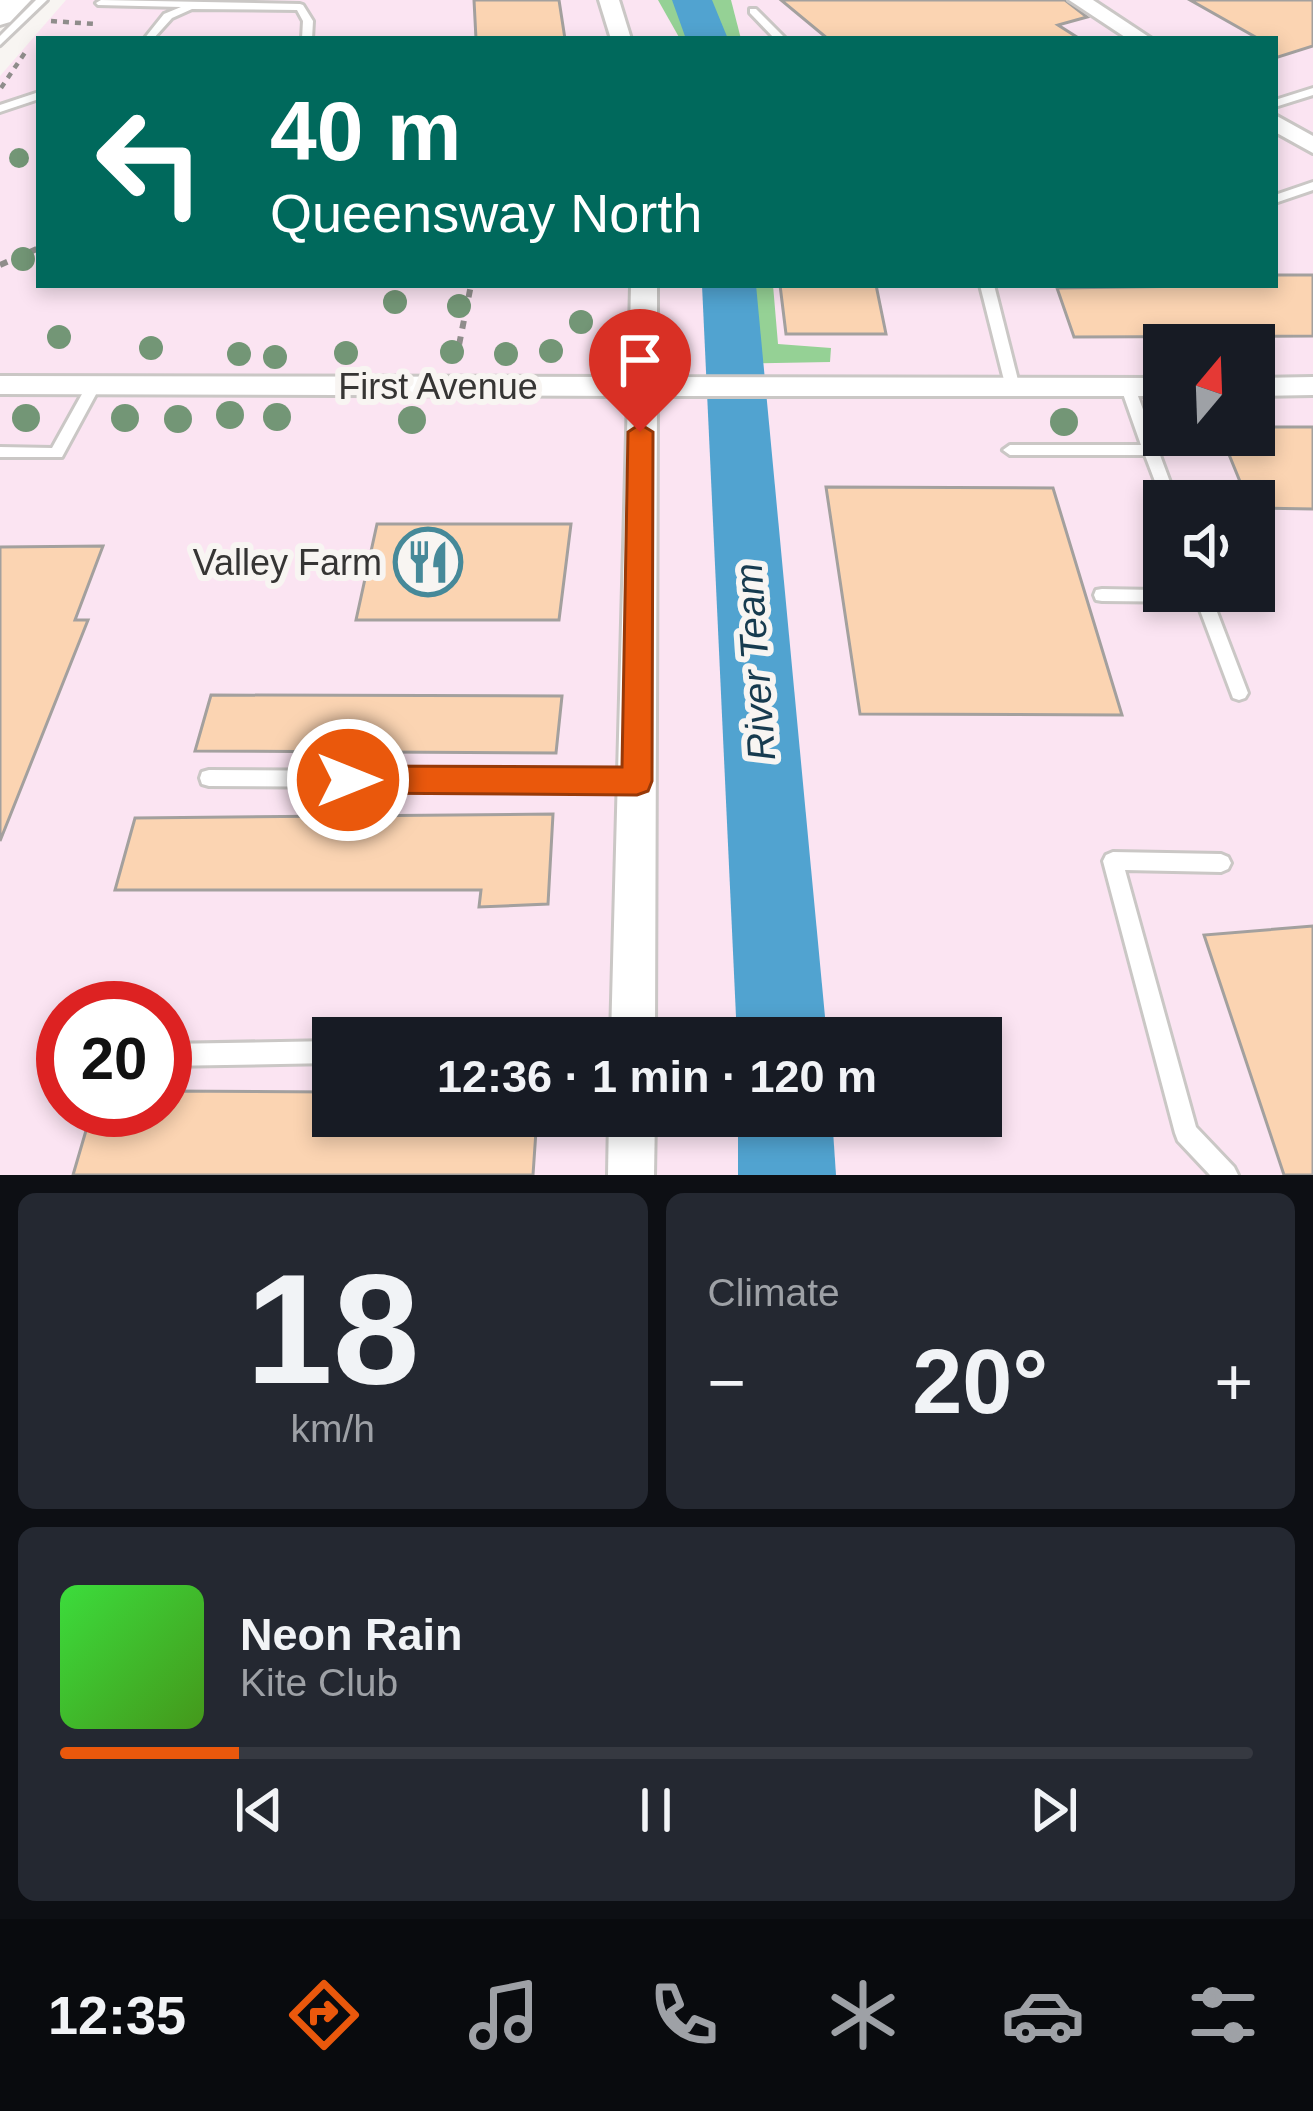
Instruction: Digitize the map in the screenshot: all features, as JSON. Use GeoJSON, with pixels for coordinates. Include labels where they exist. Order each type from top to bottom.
{"type":"FeatureCollection","features":[{"type":"Feature","properties":{"kind":"main road"},"geometry":{"type":"LineString","coordinates":[[0,16],[17,0]]}},
{"type":"Feature","properties":{"kind":"street"},"geometry":{"type":"LineString","coordinates":[[609,0],[620,36]]}},
{"type":"Feature","properties":{"kind":"street"},"geometry":{"type":"LineString","coordinates":[[1079,0],[1137,36]]}},
{"type":"Feature","properties":{"kind":"street"},"geometry":{"type":"LineString","coordinates":[[1278,124],[1313,146]]}},
{"type":"Feature","properties":{"kind":"street"},"geometry":{"type":"LineString","coordinates":[[633,1017],[644,288]]}},
{"type":"Feature","properties":{"kind":"street","name":"First Avenue"},"geometry":{"type":"LineString","coordinates":[[0,385],[1143,388]]}},
{"type":"Feature","properties":{"kind":"street"},"geometry":{"type":"LineString","coordinates":[[1275,387],[1313,386]]}},
{"type":"Feature","properties":{"kind":"street"},"geometry":{"type":"LineString","coordinates":[[631,1175],[632,1137]]}},
{"type":"Feature","properties":{"kind":"lane"},"geometry":{"type":"LineString","coordinates":[[0,42],[42,0]]}},
{"type":"Feature","properties":{"kind":"lane"},"geometry":{"type":"LineString","coordinates":[[100,2],[295,3],[308,21],[307,36]]}},
{"type":"Feature","properties":{"kind":"lane"},"geometry":{"type":"LineString","coordinates":[[153,36],[168,16],[191,6]]}},
{"type":"Feature","properties":{"kind":"lane"},"geometry":{"type":"LineString","coordinates":[[753,11],[779,36]]}},
{"type":"Feature","properties":{"kind":"lane"},"geometry":{"type":"LineString","coordinates":[[1278,103],[1313,91]]}},
{"type":"Feature","properties":{"kind":"lane"},"geometry":{"type":"LineString","coordinates":[[0,92],[36,95]]}},
{"type":"Feature","properties":{"kind":"lane"},"geometry":{"type":"LineString","coordinates":[[0,109],[36,96]]}},
{"type":"Feature","properties":{"kind":"lane"},"geometry":{"type":"LineString","coordinates":[[1278,198],[1313,186]]}},
{"type":"Feature","properties":{"kind":"lane"},"geometry":{"type":"LineString","coordinates":[[988,288],[1012,388]]}},
{"type":"Feature","properties":{"kind":"lane"},"geometry":{"type":"LineString","coordinates":[[0,452],[57,453],[94,385]]}},
{"type":"Feature","properties":{"kind":"lane"},"geometry":{"type":"LineString","coordinates":[[1128,388],[1143,430]]}},
{"type":"Feature","properties":{"kind":"lane"},"geometry":{"type":"LineString","coordinates":[[1010,450],[1143,450]]}},
{"type":"Feature","properties":{"kind":"lane"},"geometry":{"type":"LineString","coordinates":[[1102,596],[1143,595]]}},
{"type":"Feature","properties":{"kind":"lane"},"geometry":{"type":"LineString","coordinates":[[1209,612],[1239,693]]}},
{"type":"Feature","properties":{"kind":"lane"},"geometry":{"type":"LineString","coordinates":[[209,778],[637,781]]}},
{"type":"Feature","properties":{"kind":"lane"},"geometry":{"type":"LineString","coordinates":[[1221,863],[1113,861],[1186,1133],[1226,1175]]}},
{"type":"Feature","properties":{"kind":"lane"},"geometry":{"type":"LineString","coordinates":[[192,1054],[312,1052]]}},
{"type":"Feature","properties":{"kind":"path"},"geometry":{"type":"LineString","coordinates":[[0,265],[36,249]]}},
{"type":"Feature","properties":{"kind":"path"},"geometry":{"type":"LineString","coordinates":[[451,386],[470,288]]}},
{"type":"Feature","properties":{"kind":"shaded area"},"geometry":{"type":"Polygon","coordinates":[[[66,0],[1313,0],[1313,1175],[0,1175],[0,76],[66,0]]]}},
{"type":"Feature","properties":{"kind":"green space"},"geometry":{"type":"Polygon","coordinates":[[[658,0],[731,0],[740,36],[678,36],[658,0]]]}},
{"type":"Feature","properties":{"kind":"green space"},"geometry":{"type":"Polygon","coordinates":[[[704,288],[773,288],[778,344],[831,348],[830,362],[714,364],[704,288]]]}},
{"type":"Feature","properties":{"kind":"building"},"geometry":{"type":"Polygon","coordinates":[[[474,0],[559,0],[565,36],[476,36],[474,0]]]}},
{"type":"Feature","properties":{"kind":"building"},"geometry":{"type":"Polygon","coordinates":[[[781,0],[1065,0],[1087,17],[1058,25],[1075,36],[824,36],[781,0]]]}},
{"type":"Feature","properties":{"kind":"building"},"geometry":{"type":"Polygon","coordinates":[[[1190,0],[1313,0],[1313,46],[1278,57],[1278,36],[1254,36],[1190,0]]]}},
{"type":"Feature","properties":{"kind":"building"},"geometry":{"type":"Polygon","coordinates":[[[1278,275],[1313,275],[1313,336],[1275,336],[1275,324],[1143,324],[1143,337],[1074,337],[1057,288],[1278,288],[1278,275]]]}},
{"type":"Feature","properties":{"kind":"building"},"geometry":{"type":"Polygon","coordinates":[[[780,288],[877,288],[886,334],[786,334],[780,288]]]}},
{"type":"Feature","properties":{"kind":"building"},"geometry":{"type":"Polygon","coordinates":[[[1275,427],[1313,427],[1313,509],[1275,508],[1275,480],[1239,480],[1230,456],[1275,456],[1275,427]]]}},
{"type":"Feature","properties":{"kind":"building"},"geometry":{"type":"Polygon","coordinates":[[[826,487],[1053,488],[1122,715],[860,714],[826,487]]]}},
{"type":"Feature","properties":{"kind":"building"},"geometry":{"type":"Polygon","coordinates":[[[377,524],[571,524],[559,620],[356,620],[377,524]]]}},
{"type":"Feature","properties":{"kind":"building"},"geometry":{"type":"Polygon","coordinates":[[[103,546],[75,620],[88,620],[0,841],[0,547],[103,546]]]}},
{"type":"Feature","properties":{"kind":"building"},"geometry":{"type":"Polygon","coordinates":[[[211,695],[562,696],[556,753],[195,751],[211,695]]]}},
{"type":"Feature","properties":{"kind":"building"},"geometry":{"type":"Polygon","coordinates":[[[553,814],[548,904],[479,907],[481,890],[115,890],[135,818],[553,814]]]}},
{"type":"Feature","properties":{"kind":"building"},"geometry":{"type":"Polygon","coordinates":[[[1313,926],[1313,1175],[1284,1175],[1204,935],[1313,926]]]}},
{"type":"Feature","properties":{"kind":"building"},"geometry":{"type":"Polygon","coordinates":[[[192,1091],[312,1092],[312,1137],[536,1137],[533,1175],[73,1175],[84,1137],[192,1137],[192,1091]]]}},
{"type":"Feature","properties":{"kind":"waterway","name":"River Team"},"geometry":{"type":"LineString","coordinates":[[692,0],[706,36]]}},
{"type":"Feature","properties":{"kind":"waterway","name":"River Team"},"geometry":{"type":"LineString","coordinates":[[729,288],[781,1017]]}},
{"type":"Feature","properties":{"kind":"waterway","name":"River Team"},"geometry":{"type":"LineString","coordinates":[[786,1137],[787,1175]]}},
{"type":"Feature","properties":{"kind":"place","name":"Valley Farm"},"geometry":{"type":"Point","coordinates":[428,562]}},
{"type":"Feature","properties":{"kind":"route"},"geometry":{"type":"LineString","coordinates":[[348,780],[637,781],[640,432]]}}]}
